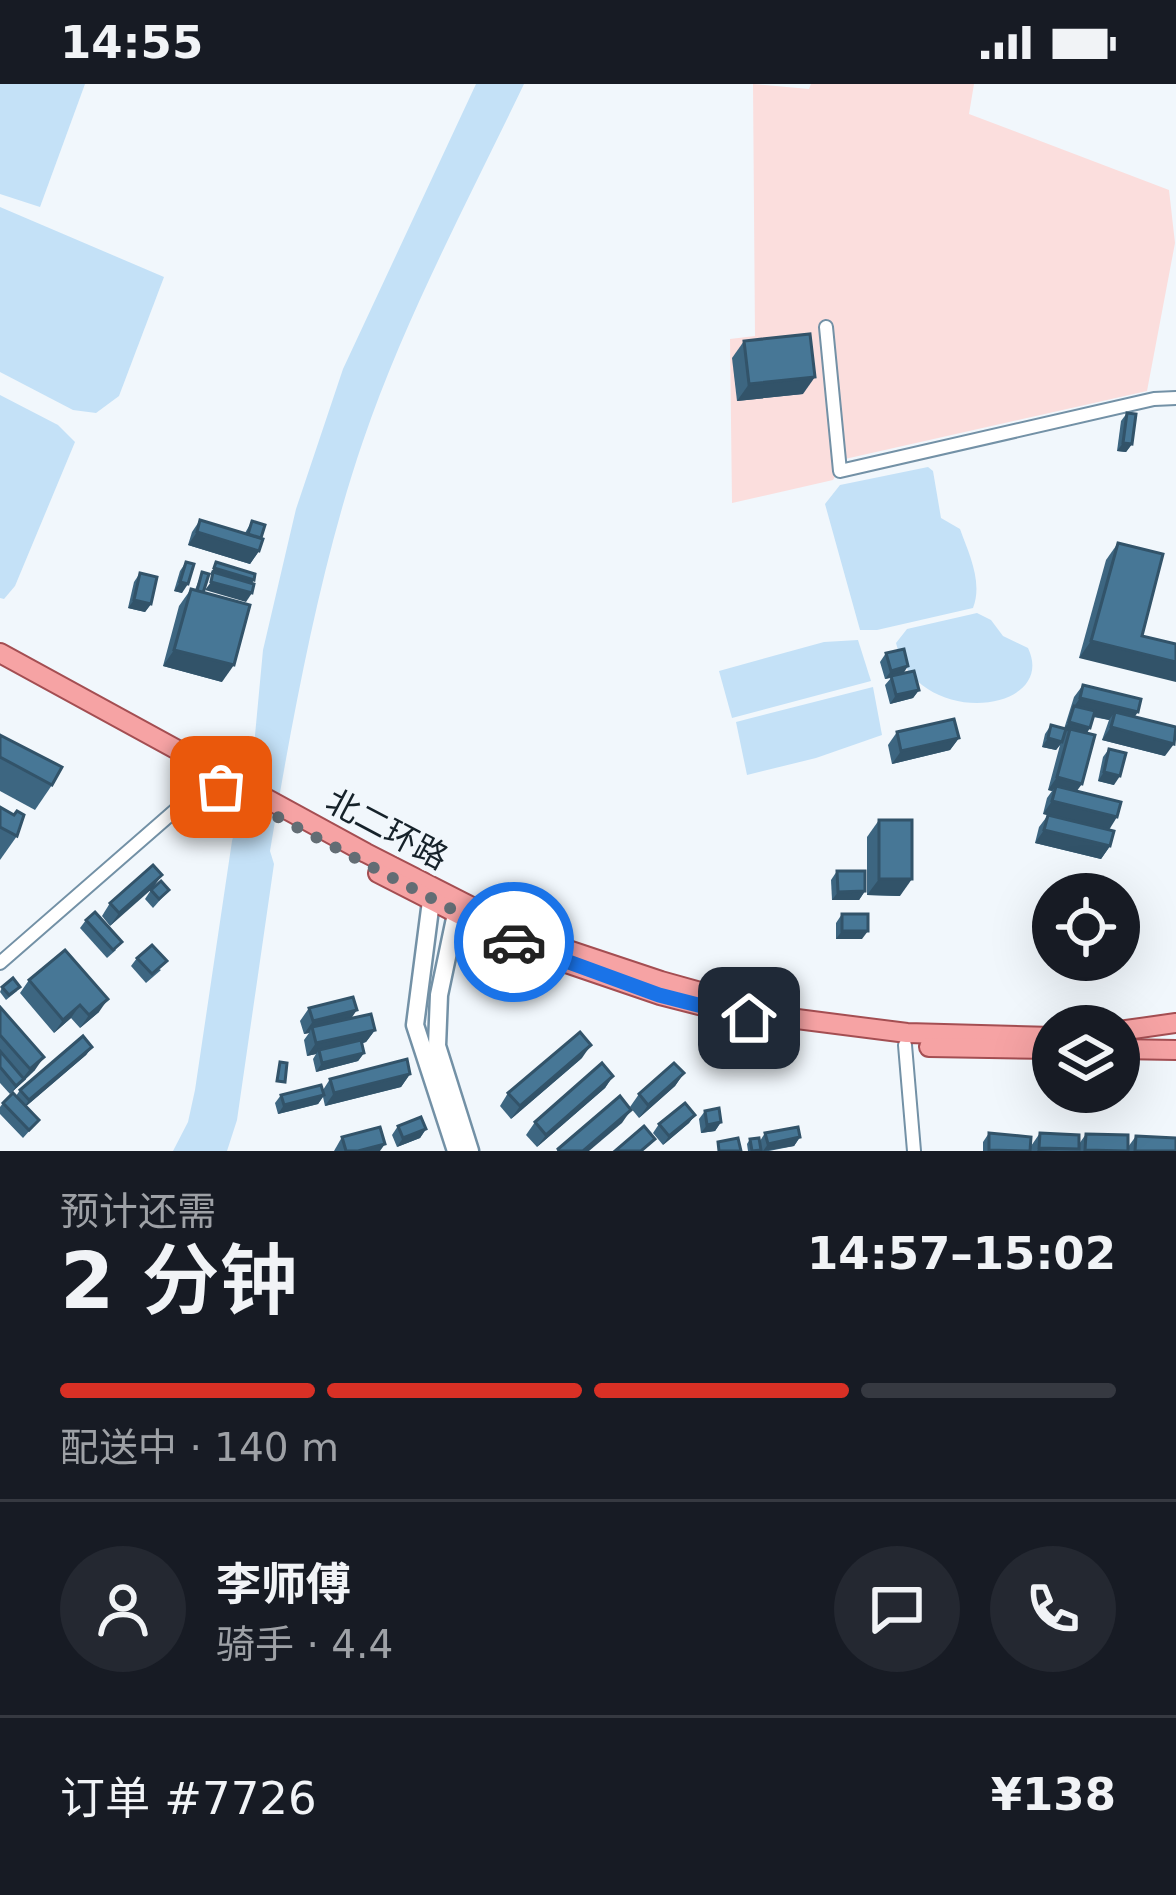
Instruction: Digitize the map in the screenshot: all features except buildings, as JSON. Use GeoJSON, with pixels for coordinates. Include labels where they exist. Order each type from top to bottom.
{"type":"FeatureCollection","features":[{"type":"Feature","properties":{"kind":"main road","name":"北二环路"},"geometry":{"type":"LineString","coordinates":[[0,652],[217,780]]}},
{"type":"Feature","properties":{"kind":"main road","name":"北二环路"},"geometry":{"type":"LineString","coordinates":[[0,667],[535,939],[797,1019],[969,1037],[1032,1036]]}},
{"type":"Feature","properties":{"kind":"main road","name":"北二环路"},"geometry":{"type":"LineString","coordinates":[[291,818],[431,901],[531,951],[659,995],[794,1030],[905,1045],[1032,1049]]}},
{"type":"Feature","properties":{"kind":"main road"},"geometry":{"type":"LineString","coordinates":[[431,901],[415,1025],[456,1151]]}},
{"type":"Feature","properties":{"kind":"main road"},"geometry":{"type":"LineString","coordinates":[[456,914],[439,995],[437,1046],[470,1151]]}},
{"type":"Feature","properties":{"kind":"main road"},"geometry":{"type":"LineString","coordinates":[[1140,1028],[1176,1022]]}},
{"type":"Feature","properties":{"kind":"main road"},"geometry":{"type":"LineString","coordinates":[[1140,1049],[1176,1050]]}},
{"type":"Feature","properties":{"kind":"street"},"geometry":{"type":"LineString","coordinates":[[826,328],[840,471],[1154,399],[1176,398]]}},
{"type":"Feature","properties":{"kind":"street"},"geometry":{"type":"LineString","coordinates":[[0,964],[179,807],[217,780]]}},
{"type":"Feature","properties":{"kind":"street"},"geometry":{"type":"LineString","coordinates":[[905,1045],[914,1151]]}},
{"type":"Feature","properties":{"kind":"shaded area"},"geometry":{"type":"Polygon","coordinates":[[[753,84],[809,89],[811,84],[974,84],[969,114],[1169,190],[1175,243],[1147,391],[845,459],[833,480],[732,503],[730,339],[755,336],[753,84]]]}},
{"type":"Feature","properties":{"kind":"water"},"geometry":{"type":"Polygon","coordinates":[[[0,84],[85,84],[40,207],[0,194],[0,84]]]}},
{"type":"Feature","properties":{"kind":"water"},"geometry":{"type":"Polygon","coordinates":[[[476,84],[524,84],[398,350],[333,539],[270,851],[274,864],[237,1120],[227,1151],[173,1151],[188,1122],[195,1090],[232,841],[252,767],[263,650],[296,509],[343,369],[476,84]]]}},
{"type":"Feature","properties":{"kind":"water"},"geometry":{"type":"Polygon","coordinates":[[[0,207],[164,277],[119,396],[96,413],[73,410],[0,372],[0,207]]]}},
{"type":"Feature","properties":{"kind":"water"},"geometry":{"type":"Polygon","coordinates":[[[0,395],[58,425],[75,442],[15,586],[4,599],[0,598],[0,395]]]}},
{"type":"Feature","properties":{"kind":"water"},"geometry":{"type":"Polygon","coordinates":[[[928,467],[933,471],[941,518],[960,529],[971,558],[976,578],[973,608],[860,630],[825,504],[840,485],[928,467]]]}},
{"type":"Feature","properties":{"kind":"water"},"geometry":{"type":"Polygon","coordinates":[[[977,613],[991,620],[1003,636],[1028,648],[1032,670],[1023,687],[1005,698],[981,703],[929,690],[909,671],[896,643],[907,629],[977,613]]]}},
{"type":"Feature","properties":{"kind":"water"},"geometry":{"type":"Polygon","coordinates":[[[858,640],[871,681],[732,718],[719,671],[824,642],[858,640]]]}},
{"type":"Feature","properties":{"kind":"water"},"geometry":{"type":"Polygon","coordinates":[[[873,687],[882,735],[747,775],[736,722],[873,687]]]}},
{"type":"Feature","properties":{"kind":"way so far"},"geometry":{"type":"LineString","coordinates":[[221,787],[514,942]]}},
{"type":"Feature","properties":{"kind":"route"},"geometry":{"type":"LineString","coordinates":[[514,942],[659,995],[749,1018]]}}]}
